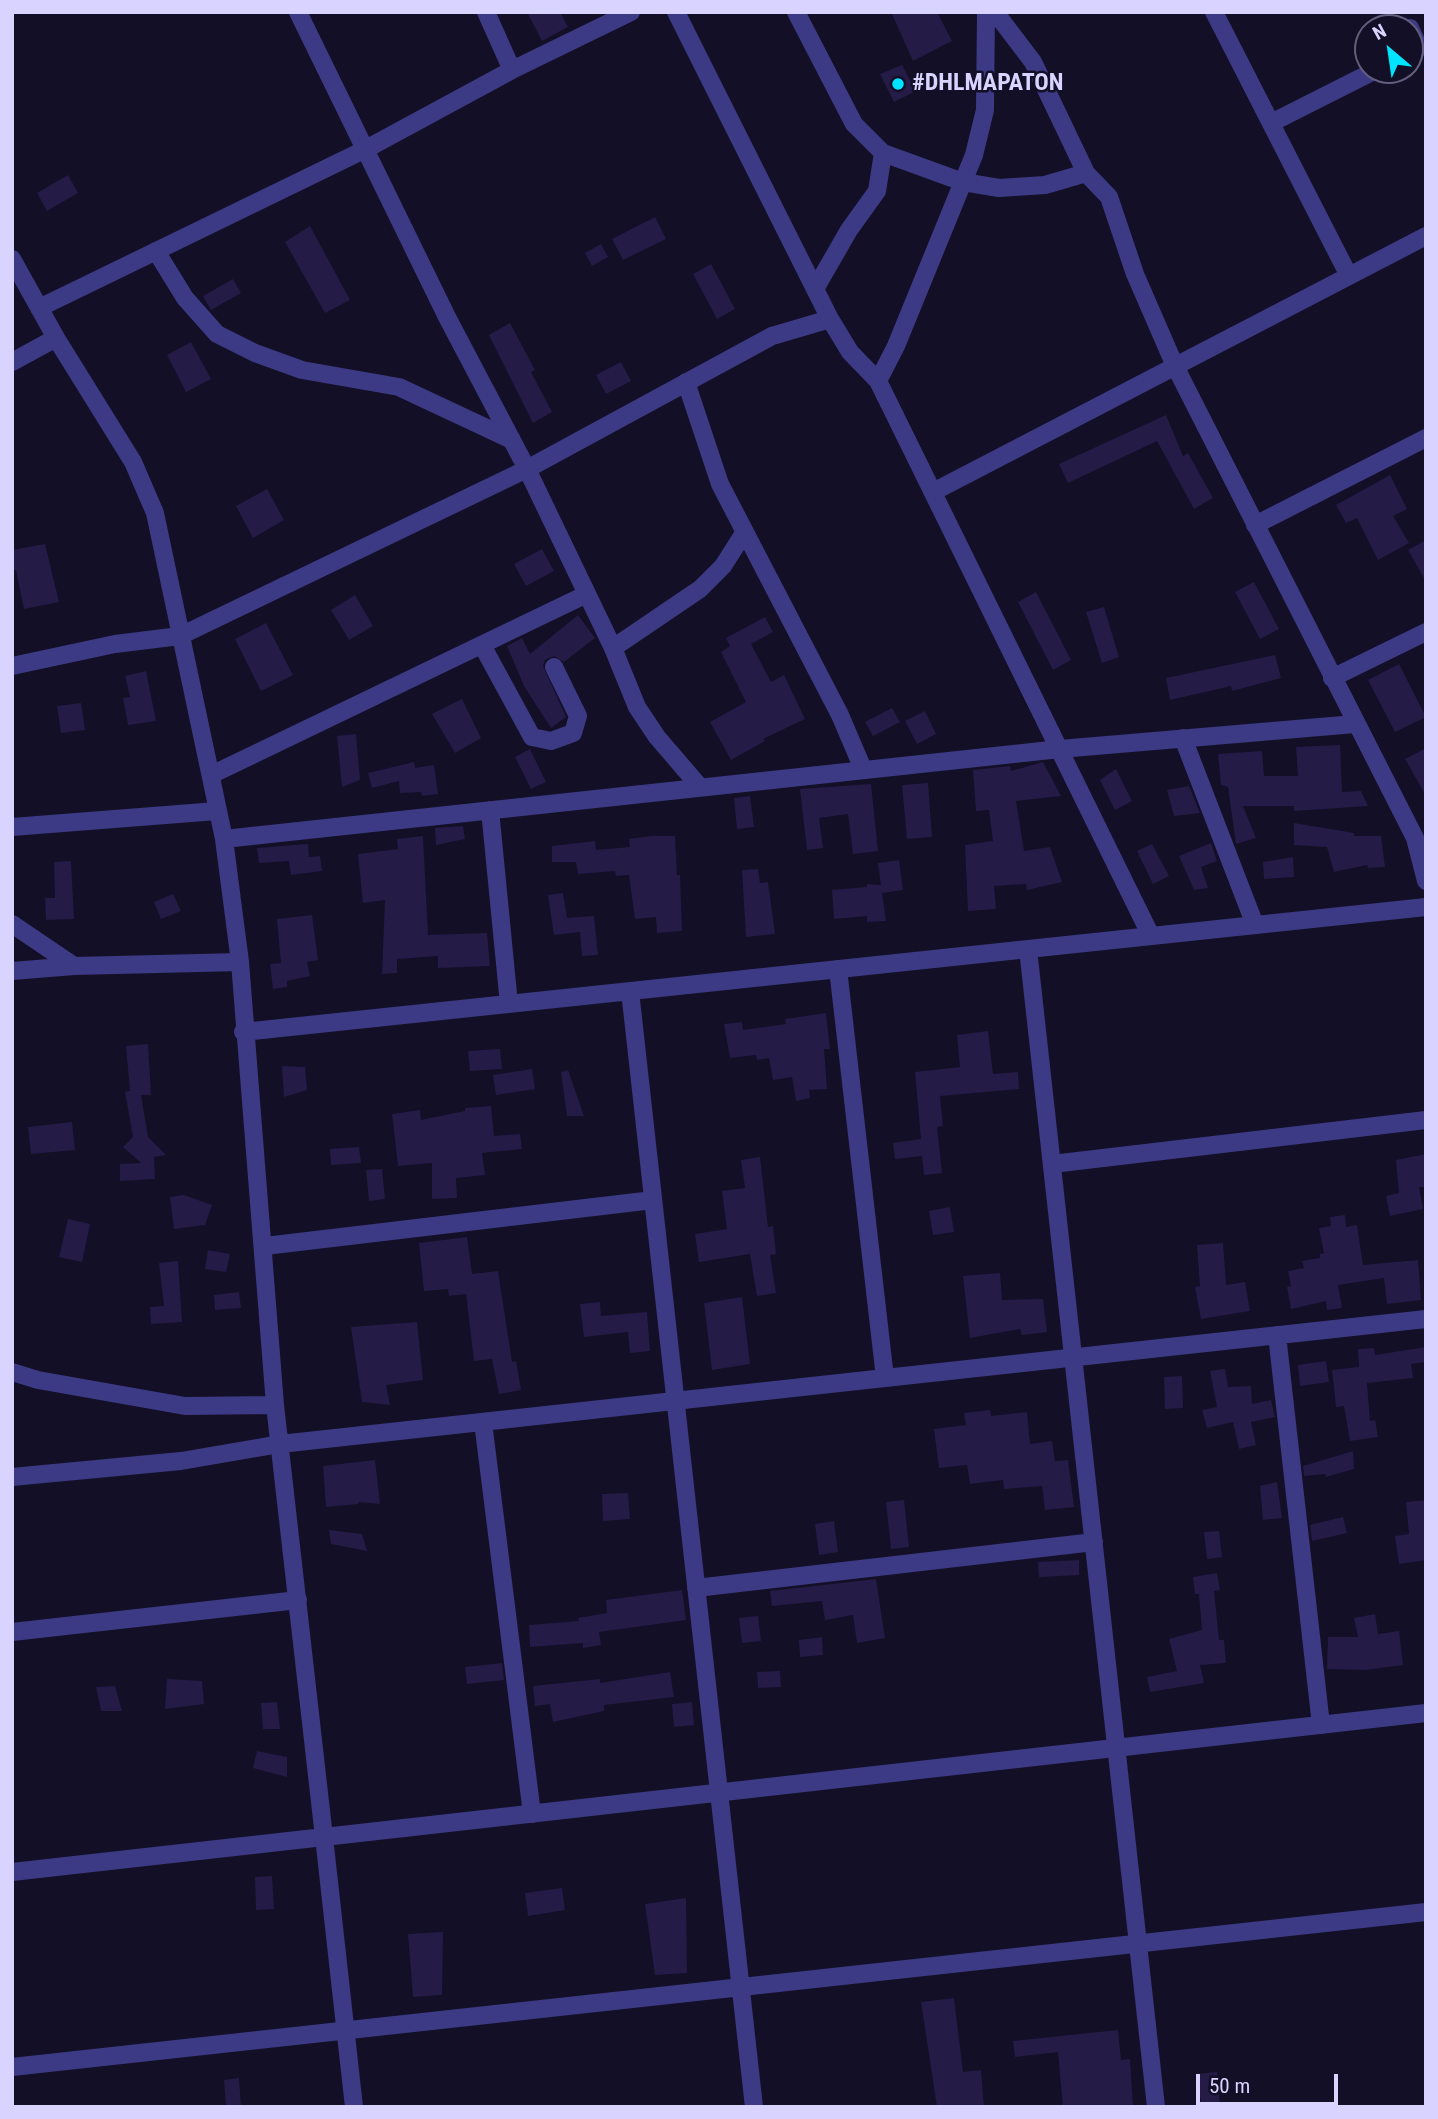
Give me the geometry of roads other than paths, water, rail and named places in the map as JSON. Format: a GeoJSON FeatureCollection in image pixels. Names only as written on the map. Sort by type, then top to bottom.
{"type":"FeatureCollection","features":[{"type":"Feature","properties":{"kind":"street"},"geometry":{"type":"LineString","coordinates":[[298,12],[447,317],[527,468],[645,721],[700,787]]}},
{"type":"Feature","properties":{"kind":"street"},"geometry":{"type":"LineString","coordinates":[[486,12],[512,70]]}},
{"type":"Feature","properties":{"kind":"street"},"geometry":{"type":"LineString","coordinates":[[39,307],[366,149],[512,70],[631,12]]}},
{"type":"Feature","properties":{"kind":"street"},"geometry":{"type":"LineString","coordinates":[[676,12],[830,319],[850,352],[878,381],[1151,936]]}},
{"type":"Feature","properties":{"kind":"street"},"geometry":{"type":"LineString","coordinates":[[796,12],[854,124],[883,153],[963,182],[1015,189],[1045,185],[1086,173]]}},
{"type":"Feature","properties":{"kind":"street"},"geometry":{"type":"LineString","coordinates":[[878,381],[963,182],[985,110],[986,12]]}},
{"type":"Feature","properties":{"kind":"street"},"geometry":{"type":"LineString","coordinates":[[995,12],[1033,62],[1086,173],[1109,197],[1115,209],[1135,274],[1175,366],[1415,838],[1426,881]]}},
{"type":"Feature","properties":{"kind":"street"},"geometry":{"type":"LineString","coordinates":[[1214,12],[1349,276]]}},
{"type":"Feature","properties":{"kind":"street"},"geometry":{"type":"LineString","coordinates":[[1271,123],[1354,81]]}},
{"type":"Feature","properties":{"kind":"street"},"geometry":{"type":"LineString","coordinates":[[815,289],[849,230],[877,191],[883,153]]}},
{"type":"Feature","properties":{"kind":"street"},"geometry":{"type":"LineString","coordinates":[[933,492],[1426,236]]}},
{"type":"Feature","properties":{"kind":"street"},"geometry":{"type":"LineString","coordinates":[[156,251],[185,298],[216,334],[255,353],[302,370],[399,387],[512,440]]}},
{"type":"Feature","properties":{"kind":"street"},"geometry":{"type":"LineString","coordinates":[[12,259],[144,484],[155,513],[224,839],[240,962],[243,1031],[265,1246],[275,1405],[354,2107]]}},
{"type":"Feature","properties":{"kind":"street"},"geometry":{"type":"LineString","coordinates":[[12,666],[93,648],[180,636],[527,468],[772,336],[830,319]]}},
{"type":"Feature","properties":{"kind":"street"},"geometry":{"type":"LineString","coordinates":[[12,362],[56,338]]}},
{"type":"Feature","properties":{"kind":"street"},"geometry":{"type":"LineString","coordinates":[[686,382],[720,484],[840,715],[863,769]]}},
{"type":"Feature","properties":{"kind":"street"},"geometry":{"type":"LineString","coordinates":[[1255,525],[1426,438]]}},
{"type":"Feature","properties":{"kind":"street"},"geometry":{"type":"LineString","coordinates":[[613,648],[700,589],[723,566],[744,533]]}},
{"type":"Feature","properties":{"kind":"street"},"geometry":{"type":"LineString","coordinates":[[211,775],[587,594]]}},
{"type":"Feature","properties":{"kind":"street"},"geometry":{"type":"LineString","coordinates":[[1332,678],[1426,632]]}},
{"type":"Feature","properties":{"kind":"street"},"geometry":{"type":"LineString","coordinates":[[482,645],[532,737],[551,741],[573,733],[578,716],[554,667]]}},
{"type":"Feature","properties":{"kind":"street"},"geometry":{"type":"LineString","coordinates":[[224,839],[863,769],[1355,724]]}},
{"type":"Feature","properties":{"kind":"street"},"geometry":{"type":"LineString","coordinates":[[1183,738],[1255,925]]}},
{"type":"Feature","properties":{"kind":"street"},"geometry":{"type":"LineString","coordinates":[[489,810],[509,1003]]}},
{"type":"Feature","properties":{"kind":"street"},"geometry":{"type":"LineString","coordinates":[[12,827],[217,811]]}},
{"type":"Feature","properties":{"kind":"street"},"geometry":{"type":"LineString","coordinates":[[243,1031],[1426,907]]}},
{"type":"Feature","properties":{"kind":"street"},"geometry":{"type":"LineString","coordinates":[[12,924],[74,966]]}},
{"type":"Feature","properties":{"kind":"street"},"geometry":{"type":"LineString","coordinates":[[1028,949],[1156,2107]]}},
{"type":"Feature","properties":{"kind":"street"},"geometry":{"type":"LineString","coordinates":[[12,971],[74,966],[240,962]]}},
{"type":"Feature","properties":{"kind":"street"},"geometry":{"type":"LineString","coordinates":[[838,969],[885,1378]]}},
{"type":"Feature","properties":{"kind":"street"},"geometry":{"type":"LineString","coordinates":[[630,991],[754,2107]]}},
{"type":"Feature","properties":{"kind":"street"},"geometry":{"type":"LineString","coordinates":[[1052,1164],[1426,1120]]}},
{"type":"Feature","properties":{"kind":"street"},"geometry":{"type":"LineString","coordinates":[[265,1246],[653,1200]]}},
{"type":"Feature","properties":{"kind":"street"},"geometry":{"type":"LineString","coordinates":[[12,1477],[181,1461],[280,1444],[1426,1319]]}},
{"type":"Feature","properties":{"kind":"street"},"geometry":{"type":"LineString","coordinates":[[1277,1335],[1321,1725]]}},
{"type":"Feature","properties":{"kind":"street"},"geometry":{"type":"LineString","coordinates":[[12,1372],[38,1380],[184,1406],[275,1405]]}},
{"type":"Feature","properties":{"kind":"street"},"geometry":{"type":"LineString","coordinates":[[483,1422],[532,1814]]}},
{"type":"Feature","properties":{"kind":"street"},"geometry":{"type":"LineString","coordinates":[[696,1588],[1094,1542]]}},
{"type":"Feature","properties":{"kind":"street"},"geometry":{"type":"LineString","coordinates":[[12,1632],[298,1600]]}},
{"type":"Feature","properties":{"kind":"street"},"geometry":{"type":"LineString","coordinates":[[12,1872],[1426,1713]]}},
{"type":"Feature","properties":{"kind":"street"},"geometry":{"type":"LineString","coordinates":[[12,2067],[1426,1912]]}},
{"type":"Feature","properties":{"kind":"place","name":"#DHLMAPATON"},"geometry":{"type":"Point","coordinates":[898,84]}}]}
